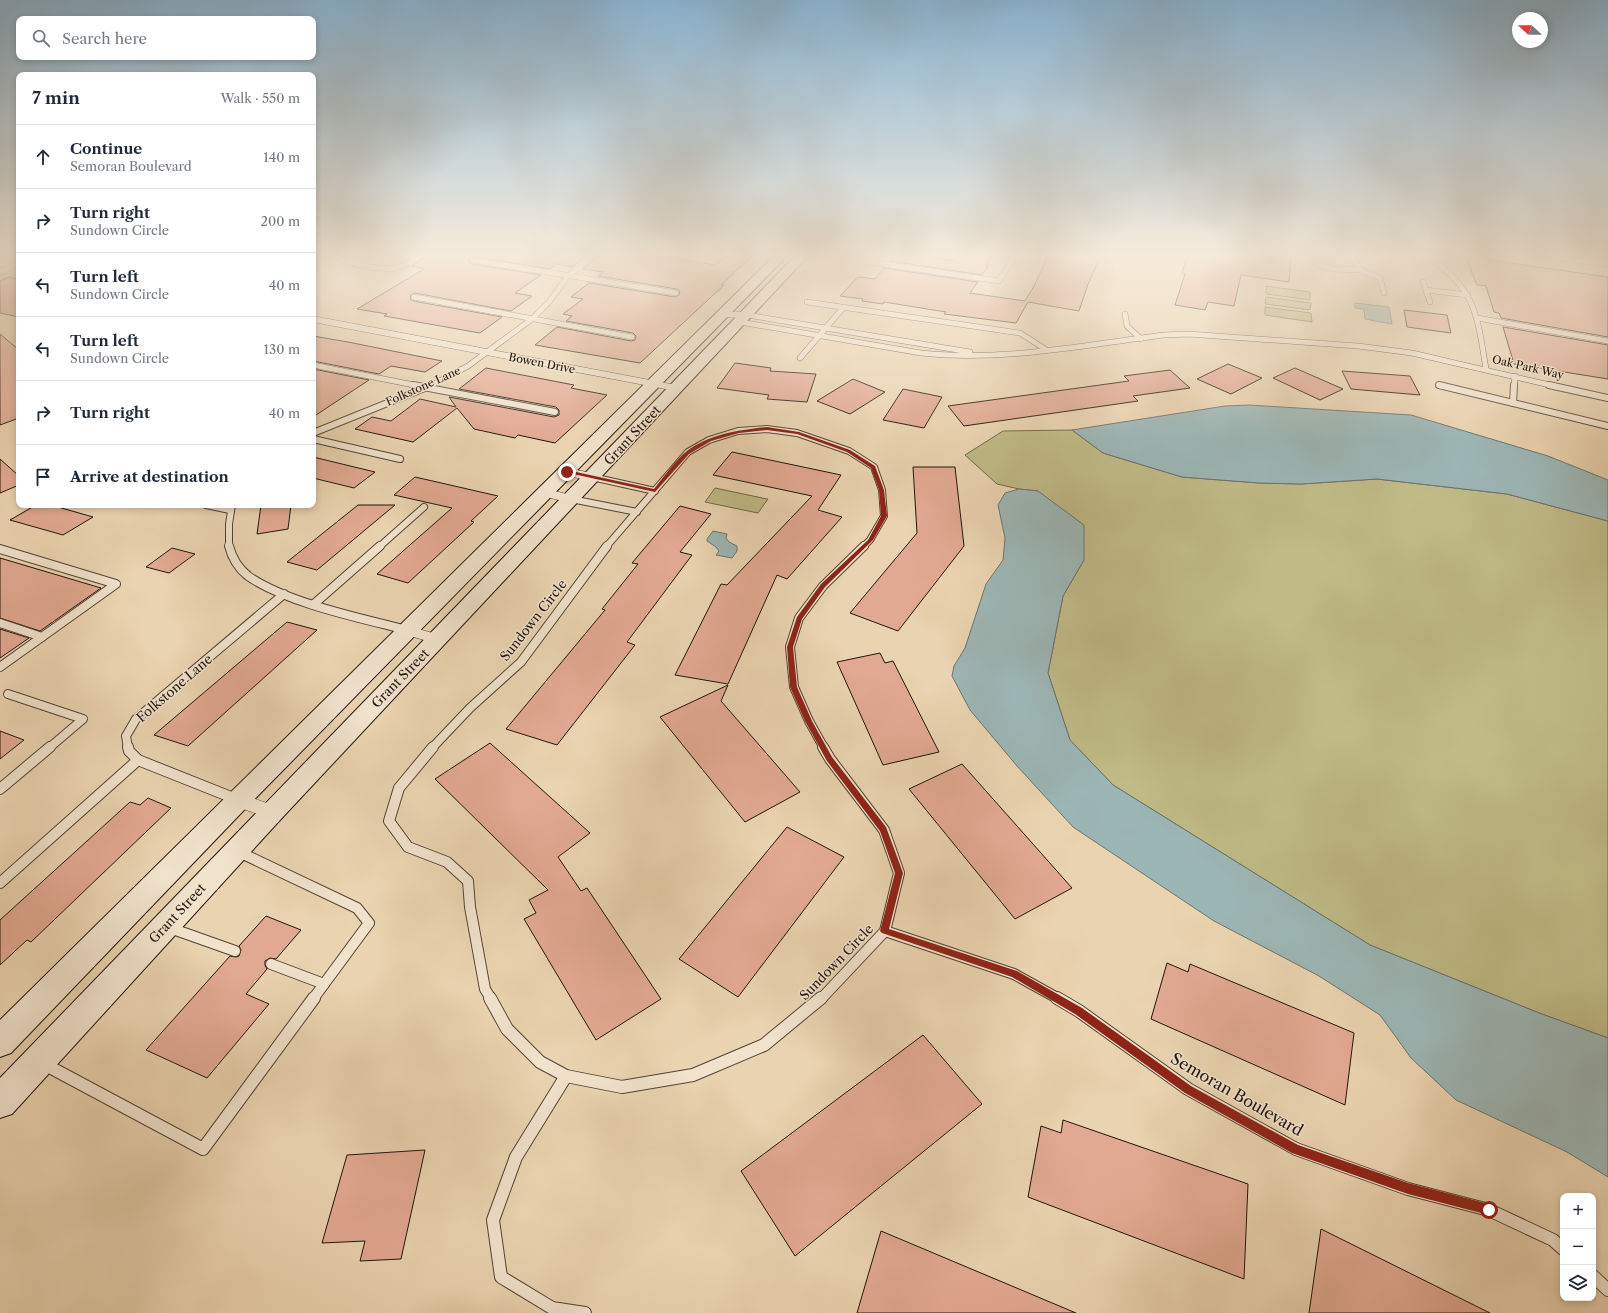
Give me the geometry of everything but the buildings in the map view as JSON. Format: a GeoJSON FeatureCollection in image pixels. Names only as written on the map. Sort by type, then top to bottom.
{"type":"FeatureCollection","features":[{"type":"Feature","properties":{"kind":"street","name":"Grant Street"},"geometry":{"type":"LineString","coordinates":[[0,1042],[238,800],[720,317]]}},
{"type":"Feature","properties":{"kind":"street","name":"Oak Park Way"},"geometry":{"type":"LineString","coordinates":[[738,317],[743,318]]}},
{"type":"Feature","properties":{"kind":"street","name":"Grant Street"},"geometry":{"type":"LineString","coordinates":[[0,1102],[235,851],[743,318]]}},
{"type":"Feature","properties":{"kind":"street","name":"Bowen Drive"},"geometry":{"type":"LineString","coordinates":[[316,320],[676,388]]}},
{"type":"Feature","properties":{"kind":"street"},"geometry":{"type":"LineString","coordinates":[[567,472],[592,477]]}},
{"type":"Feature","properties":{"kind":"street"},"geometry":{"type":"LineString","coordinates":[[546,493],[571,499]]}},
{"type":"Feature","properties":{"kind":"street"},"geometry":{"type":"LineString","coordinates":[[408,631],[438,639]]}},
{"type":"Feature","properties":{"kind":"street"},"geometry":{"type":"LineString","coordinates":[[238,800],[272,812]]}},
{"type":"Feature","properties":{"kind":"lane"},"geometry":{"type":"LineString","coordinates":[[523,317],[632,337]]}},
{"type":"Feature","properties":{"kind":"lane"},"geometry":{"type":"LineString","coordinates":[[800,358],[835,317]]}},
{"type":"Feature","properties":{"kind":"lane"},"geometry":{"type":"LineString","coordinates":[[906,317],[1020,334],[1045,349]]}},
{"type":"Feature","properties":{"kind":"lane"},"geometry":{"type":"LineString","coordinates":[[1125,317],[1125,324],[1131,331],[1141,338]]}},
{"type":"Feature","properties":{"kind":"lane","name":"Oak Park Way"},"geometry":{"type":"LineString","coordinates":[[743,318],[826,328],[989,355]]}},
{"type":"Feature","properties":{"kind":"lane","name":"Oak Park Way"},"geometry":{"type":"LineString","coordinates":[[743,318],[819,336],[921,353],[949,356],[989,355],[1188,334],[1358,346],[1412,353],[1608,398]]}},
{"type":"Feature","properties":{"kind":"lane"},"geometry":{"type":"LineString","coordinates":[[1486,369],[1477,318],[1608,341]]}},
{"type":"Feature","properties":{"kind":"lane","name":"Folkstone Lane"},"geometry":{"type":"LineString","coordinates":[[316,432],[427,387],[468,366],[532,319]]}},
{"type":"Feature","properties":{"kind":"lane"},"geometry":{"type":"LineString","coordinates":[[316,366],[555,412]]}},
{"type":"Feature","properties":{"kind":"lane"},"geometry":{"type":"LineString","coordinates":[[1513,403],[1515,376]]}},
{"type":"Feature","properties":{"kind":"lane"},"geometry":{"type":"LineString","coordinates":[[1439,385],[1608,426]]}},
{"type":"Feature","properties":{"kind":"lane","name":"Sundown Circle"},"geometry":{"type":"LineString","coordinates":[[767,428],[797,433],[849,451],[874,467],[882,490],[884,516],[870,540],[823,586],[799,618],[790,647],[794,687],[809,721],[830,759],[884,830],[899,873],[884,931],[819,1001],[764,1045],[693,1075],[622,1087],[566,1076],[540,1062],[507,1029],[485,989],[470,907],[468,881],[448,862],[408,847],[389,821],[399,788],[427,753],[470,708],[521,662],[600,554],[655,491],[688,452],[709,440],[738,431],[767,428]]}},
{"type":"Feature","properties":{"kind":"lane"},"geometry":{"type":"LineString","coordinates":[[316,440],[400,459]]}},
{"type":"Feature","properties":{"kind":"lane"},"geometry":{"type":"LineString","coordinates":[[592,477],[655,491]]}},
{"type":"Feature","properties":{"kind":"lane"},"geometry":{"type":"LineString","coordinates":[[571,499],[637,512]]}},
{"type":"Feature","properties":{"kind":"lane"},"geometry":{"type":"LineString","coordinates":[[314,604],[424,507]]}},
{"type":"Feature","properties":{"kind":"lane"},"geometry":{"type":"LineString","coordinates":[[231,508],[229,548],[236,564],[253,580],[284,594],[314,604],[408,631]]}},
{"type":"Feature","properties":{"kind":"lane"},"geometry":{"type":"LineString","coordinates":[[0,549],[116,584],[0,667]]}},
{"type":"Feature","properties":{"kind":"lane","name":"Folkstone Lane"},"geometry":{"type":"LineString","coordinates":[[138,760],[129,751],[126,736],[136,719],[284,594]]}},
{"type":"Feature","properties":{"kind":"lane"},"geometry":{"type":"LineString","coordinates":[[0,623],[42,637]]}},
{"type":"Feature","properties":{"kind":"lane"},"geometry":{"type":"LineString","coordinates":[[0,788],[83,719],[8,694]]}},
{"type":"Feature","properties":{"kind":"lane"},"geometry":{"type":"LineString","coordinates":[[0,884],[138,760],[238,800]]}},
{"type":"Feature","properties":{"kind":"lane"},"geometry":{"type":"LineString","coordinates":[[38,1061],[203,1149],[369,923],[357,908],[235,851]]}},
{"type":"Feature","properties":{"kind":"lane"},"geometry":{"type":"LineString","coordinates":[[165,926],[235,951]]}},
{"type":"Feature","properties":{"kind":"lane","name":"Semoran Boulevard"},"geometry":{"type":"LineString","coordinates":[[884,931],[1014,974],[1078,1011],[1188,1089],[1296,1149],[1408,1189],[1489,1210],[1554,1240],[1560,1246]]}},
{"type":"Feature","properties":{"kind":"lane"},"geometry":{"type":"LineString","coordinates":[[271,964],[324,984]]}},
{"type":"Feature","properties":{"kind":"lane"},"geometry":{"type":"LineString","coordinates":[[566,1076],[516,1157],[493,1220],[500,1278],[552,1308],[585,1313]]}},
{"type":"Feature","properties":{"kind":"lane"},"geometry":{"type":"LineString","coordinates":[[1596,1279],[1608,1290]]}},
{"type":"Feature","properties":{"kind":"shaded area"},"geometry":{"type":"Polygon","coordinates":[[[1280,317],[1311,317],[1312,322],[1280,317]]]}},
{"type":"Feature","properties":{"kind":"shaded area"},"geometry":{"type":"Polygon","coordinates":[[[1072,430],[1103,453],[1182,477],[1259,483],[1301,484],[1377,479],[1507,494],[1608,521],[1608,1038],[1539,1013],[1370,945],[1113,785],[1070,740],[1048,673],[1063,596],[1084,560],[1038,491],[1019,489],[997,484],[965,455],[1003,431],[1072,430]]]}},
{"type":"Feature","properties":{"kind":"shaded area"},"geometry":{"type":"Polygon","coordinates":[[[715,488],[768,499],[758,513],[705,502],[715,488]]]}},
{"type":"Feature","properties":{"kind":"water"},"geometry":{"type":"Polygon","coordinates":[[[1365,317],[1391,317],[1392,324],[1365,319],[1365,317]]]}},
{"type":"Feature","properties":{"kind":"water"},"geometry":{"type":"Polygon","coordinates":[[[1249,405],[1411,415],[1548,456],[1608,480],[1608,521],[1507,494],[1377,479],[1301,484],[1259,483],[1182,477],[1103,453],[1072,430],[1225,406],[1249,405]]]}},
{"type":"Feature","properties":{"kind":"water"},"geometry":{"type":"Polygon","coordinates":[[[1019,489],[1038,491],[1084,525],[1084,560],[1063,596],[1048,673],[1070,740],[1113,785],[1370,945],[1539,1013],[1608,1038],[1608,1177],[1567,1152],[1456,1100],[1411,1058],[1380,1015],[1319,976],[1214,921],[1073,827],[1017,766],[970,710],[952,676],[954,666],[965,648],[986,584],[1003,560],[1005,538],[998,505],[1005,493],[1019,489]]]}},
{"type":"Feature","properties":{"kind":"water"},"geometry":{"type":"Polygon","coordinates":[[[713,531],[727,534],[726,538],[729,542],[737,546],[737,551],[732,558],[716,555],[719,551],[707,541],[713,531]]]}},
{"type":"Feature","properties":{"kind":"route"},"geometry":{"type":"LineString","coordinates":[[567,472],[655,491],[688,452],[709,440],[738,431],[767,428],[797,433],[823,441],[849,451],[874,467],[882,490],[884,516],[870,540],[823,586],[799,618],[790,647],[794,687],[809,721],[830,759],[884,830],[899,873],[884,931],[1014,974],[1078,1011],[1188,1089],[1296,1149],[1408,1189],[1489,1210]]}}]}
